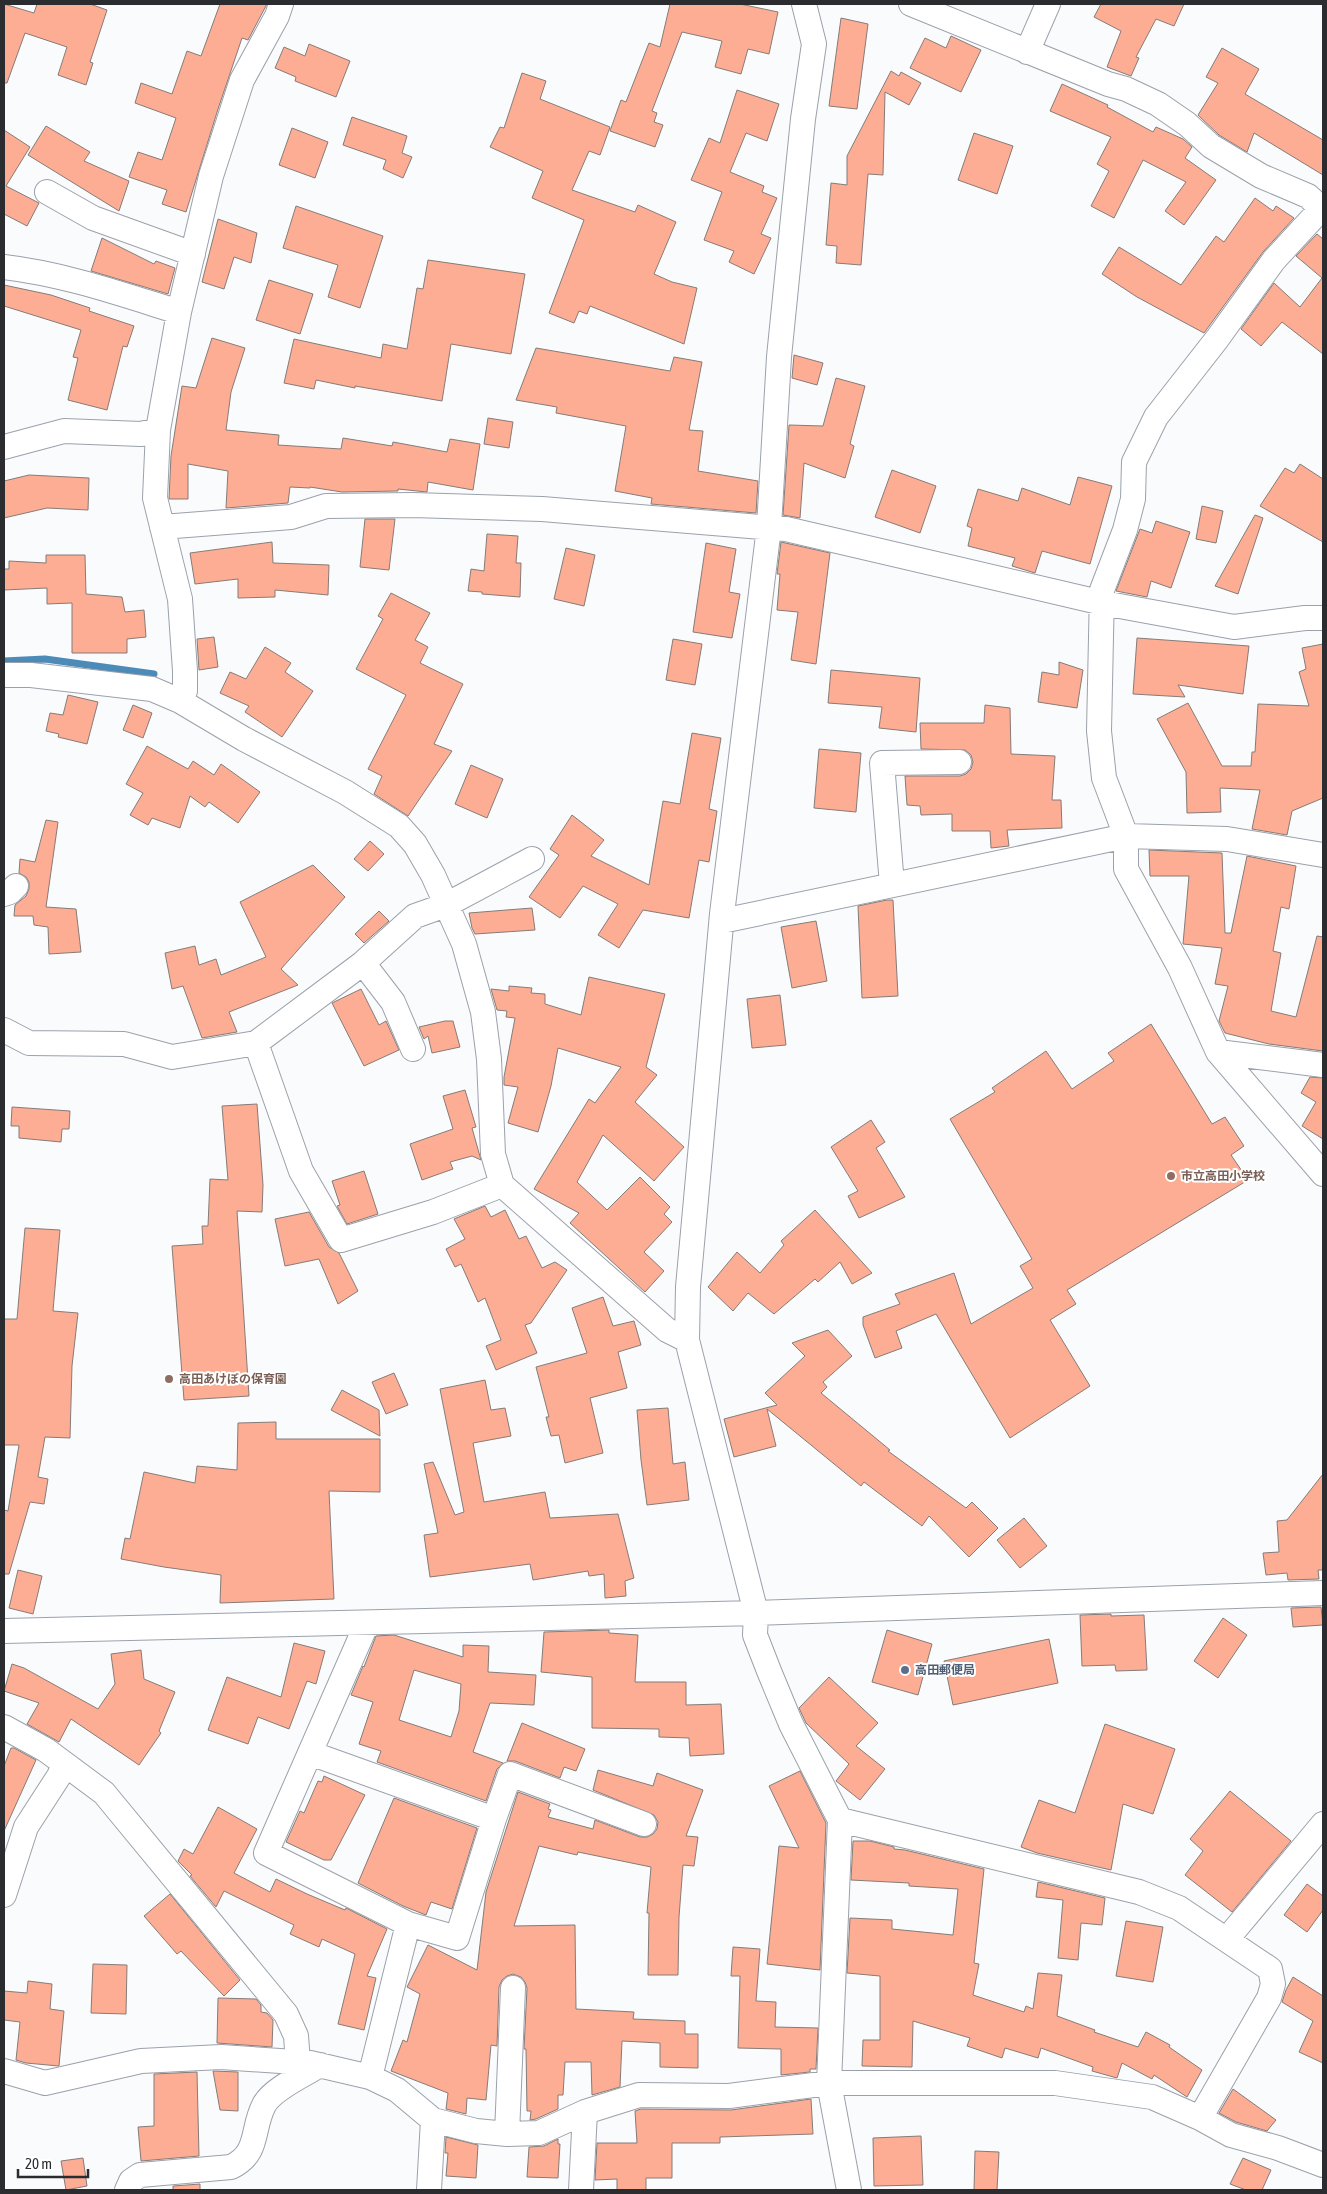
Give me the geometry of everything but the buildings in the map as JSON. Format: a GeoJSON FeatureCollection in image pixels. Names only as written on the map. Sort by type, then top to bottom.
{"type":"FeatureCollection","features":[{"type":"Feature","properties":{"kind":"street"},"geometry":{"type":"LineString","coordinates":[[180,701],[185,691],[185,671],[180,599],[155,498],[158,430],[179,312],[212,176],[242,80],[277,16],[281,4]]}},
{"type":"Feature","properties":{"kind":"street"},"geometry":{"type":"LineString","coordinates":[[804,4],[814,44],[803,119],[779,357],[769,527],[722,921],[688,1287],[687,1340],[756,1613],[755,1635],[791,1724],[840,1820],[829,2083],[849,2190]]}},
{"type":"Feature","properties":{"kind":"street"},"geometry":{"type":"LineString","coordinates":[[910,4],[1108,84],[1126,89],[1158,104],[1187,124],[1211,146],[1261,176],[1308,196],[1316,201],[1322,210],[1274,260],[1217,339],[1156,417],[1134,462],[1133,499],[1126,530],[1102,590],[1099,731],[1104,778],[1126,836],[1126,869],[1180,968],[1218,1052],[1323,1174]]}},
{"type":"Feature","properties":{"kind":"street"},"geometry":{"type":"LineString","coordinates":[[1027,52],[1048,4]]}},
{"type":"Feature","properties":{"kind":"street"},"geometry":{"type":"LineString","coordinates":[[48,192],[92,218],[193,254]]}},
{"type":"Feature","properties":{"kind":"street"},"geometry":{"type":"LineString","coordinates":[[4,267],[66,278],[179,312]]}},
{"type":"Feature","properties":{"kind":"street"},"geometry":{"type":"LineString","coordinates":[[4,446],[64,431],[141,434],[158,430]]}},
{"type":"Feature","properties":{"kind":"street"},"geometry":{"type":"LineString","coordinates":[[162,527],[291,517],[326,506],[413,505],[542,509],[786,529],[1103,603],[1234,628],[1305,618],[1323,618]]}},
{"type":"Feature","properties":{"kind":"street"},"geometry":{"type":"LineString","coordinates":[[4,675],[30,675],[152,689],[180,701],[244,739],[345,792],[400,826],[415,844],[433,875],[464,944],[483,1012],[490,1058],[493,1154],[502,1185],[667,1330],[687,1340]]}},
{"type":"Feature","properties":{"kind":"street"},"geometry":{"type":"LineString","coordinates":[[892,885],[882,763],[958,762]]}},
{"type":"Feature","properties":{"kind":"street"},"geometry":{"type":"LineString","coordinates":[[722,921],[1126,836],[1227,839],[1323,855]]}},
{"type":"Feature","properties":{"kind":"street"},"geometry":{"type":"LineString","coordinates":[[4,1030],[28,1042],[124,1044],[172,1057],[256,1044],[363,963],[415,916],[446,905],[532,859]]}},
{"type":"Feature","properties":{"kind":"street"},"geometry":{"type":"LineString","coordinates":[[363,963],[393,1002],[413,1049]]}},
{"type":"Feature","properties":{"kind":"street"},"geometry":{"type":"LineString","coordinates":[[256,1044],[301,1171],[341,1240],[433,1212],[502,1185]]}},
{"type":"Feature","properties":{"kind":"street"},"geometry":{"type":"LineString","coordinates":[[1218,1052],[1323,1065]]}},
{"type":"Feature","properties":{"kind":"street"},"geometry":{"type":"LineString","coordinates":[[4,1631],[756,1613],[1323,1593]]}},
{"type":"Feature","properties":{"kind":"street"},"geometry":{"type":"LineString","coordinates":[[367,1623],[266,1853],[408,1924],[457,1938],[510,1774],[644,1824]]}},
{"type":"Feature","properties":{"kind":"street"},"geometry":{"type":"LineString","coordinates":[[4,1727],[46,1750],[104,1793],[286,2014],[309,2064]]}},
{"type":"Feature","properties":{"kind":"street"},"geometry":{"type":"LineString","coordinates":[[310,1753],[494,1820]]}},
{"type":"Feature","properties":{"kind":"street"},"geometry":{"type":"LineString","coordinates":[[4,1895],[26,1827],[59,1776],[64,1764]]}},
{"type":"Feature","properties":{"kind":"street"},"geometry":{"type":"LineString","coordinates":[[840,1820],[1139,1892],[1179,1908],[1270,1969],[1273,1984],[1270,1998],[1200,2118]]}},
{"type":"Feature","properties":{"kind":"street"},"geometry":{"type":"LineString","coordinates":[[1227,1939],[1323,1824]]}},
{"type":"Feature","properties":{"kind":"street"},"geometry":{"type":"LineString","coordinates":[[370,2077],[408,1924]]}},
{"type":"Feature","properties":{"kind":"street"},"geometry":{"type":"LineString","coordinates":[[507,2134],[513,1988]]}},
{"type":"Feature","properties":{"kind":"street"},"geometry":{"type":"LineString","coordinates":[[4,2071],[45,2083],[141,2061],[221,2057],[309,2064],[370,2077],[397,2090],[433,2120],[476,2131],[507,2134],[539,2133],[585,2112],[639,2095],[729,2096],[829,2083],[1055,2083],[1152,2097],[1200,2118],[1231,2135],[1278,2148],[1323,2165]]}},
{"type":"Feature","properties":{"kind":"street"},"geometry":{"type":"LineString","coordinates":[[127,2190],[132,2181],[140,2175],[231,2167],[242,2162],[248,2155],[264,2105],[272,2095],[309,2064]]}},
{"type":"Feature","properties":{"kind":"street"},"geometry":{"type":"LineString","coordinates":[[581,2190],[585,2112]]}},
{"type":"Feature","properties":{"kind":"street"},"geometry":{"type":"LineString","coordinates":[[428,2190],[433,2120]]}},
{"type":"Feature","properties":{"kind":"waterway"},"geometry":{"type":"LineString","coordinates":[[4,661],[45,659],[154,674]]}},
{"type":"Feature","properties":{"kind":"place","name":"市立高田小学校"},"geometry":{"type":"Point","coordinates":[1171,1176]}},
{"type":"Feature","properties":{"kind":"place","name":"高田あけぼの保育園"},"geometry":{"type":"Point","coordinates":[169,1379]}},
{"type":"Feature","properties":{"kind":"place","name":"高田郵便局"},"geometry":{"type":"Point","coordinates":[905,1670]}}]}
